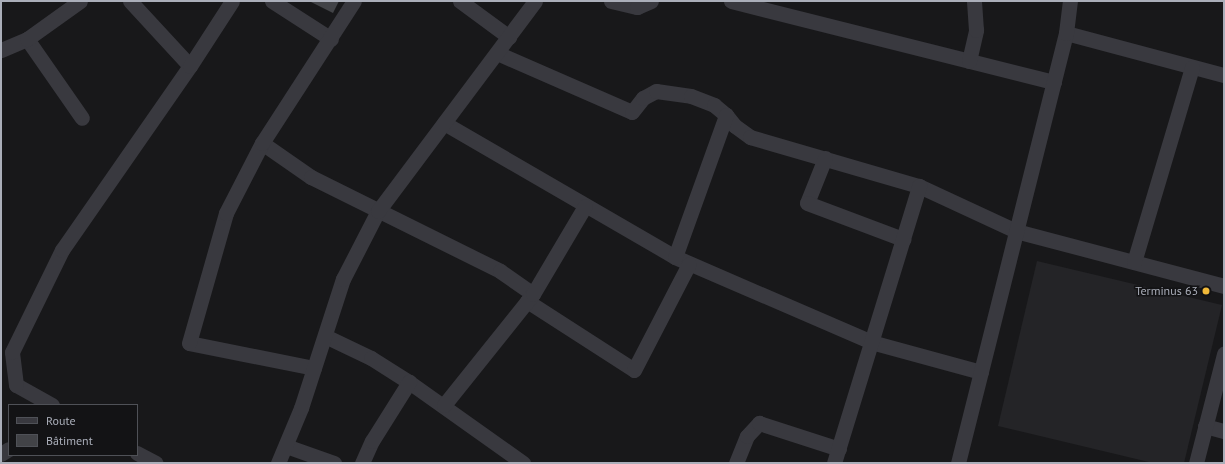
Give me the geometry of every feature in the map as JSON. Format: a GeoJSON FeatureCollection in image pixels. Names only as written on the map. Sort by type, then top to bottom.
{"type":"FeatureCollection","features":[{"type":"Feature","properties":{"kind":"street"},"geometry":{"type":"LineString","coordinates":[[1,50],[28,38],[80,1]]}},
{"type":"Feature","properties":{"kind":"street"},"geometry":{"type":"LineString","coordinates":[[130,1],[190,66]]}},
{"type":"Feature","properties":{"kind":"street"},"geometry":{"type":"LineString","coordinates":[[50,404],[16,385],[12,352],[62,250],[190,66],[232,1]]}},
{"type":"Feature","properties":{"kind":"street"},"geometry":{"type":"LineString","coordinates":[[272,1],[331,39]]}},
{"type":"Feature","properties":{"kind":"street"},"geometry":{"type":"LineString","coordinates":[[314,368],[189,343],[226,213],[262,143],[331,39],[354,1]]}},
{"type":"Feature","properties":{"kind":"street"},"geometry":{"type":"LineString","coordinates":[[460,1],[508,37]]}},
{"type":"Feature","properties":{"kind":"street"},"geometry":{"type":"LineString","coordinates":[[278,463],[286,446],[314,368],[343,279],[378,212],[535,1]]}},
{"type":"Feature","properties":{"kind":"street"},"geometry":{"type":"LineString","coordinates":[[611,1],[637,8],[651,1]]}},
{"type":"Feature","properties":{"kind":"street"},"geometry":{"type":"LineString","coordinates":[[731,1],[776,6],[969,61],[1054,82]]}},
{"type":"Feature","properties":{"kind":"street"},"geometry":{"type":"LineString","coordinates":[[969,61],[976,30],[974,1]]}},
{"type":"Feature","properties":{"kind":"street"},"geometry":{"type":"LineString","coordinates":[[958,463],[1066,33],[1070,1]]}},
{"type":"Feature","properties":{"kind":"street"},"geometry":{"type":"LineString","coordinates":[[1066,33],[1224,75]]}},
{"type":"Feature","properties":{"kind":"street"},"geometry":{"type":"LineString","coordinates":[[28,38],[82,118]]}},
{"type":"Feature","properties":{"kind":"street"},"geometry":{"type":"LineString","coordinates":[[496,53],[632,112],[643,98],[656,91],[691,96],[714,105],[726,115],[735,126],[750,137],[919,186],[1016,231],[1224,286]]}},
{"type":"Feature","properties":{"kind":"street"},"geometry":{"type":"LineString","coordinates":[[1134,262],[1192,67]]}},
{"type":"Feature","properties":{"kind":"street"},"geometry":{"type":"LineString","coordinates":[[675,257],[726,115]]}},
{"type":"Feature","properties":{"kind":"street"},"geometry":{"type":"LineString","coordinates":[[444,123],[585,206],[689,264],[871,342],[981,372]]}},
{"type":"Feature","properties":{"kind":"street"},"geometry":{"type":"LineString","coordinates":[[262,143],[311,177],[378,212],[500,271],[530,298],[634,370],[689,264]]}},
{"type":"Feature","properties":{"kind":"street"},"geometry":{"type":"LineString","coordinates":[[825,158],[807,203],[903,239]]}},
{"type":"Feature","properties":{"kind":"street"},"geometry":{"type":"LineString","coordinates":[[736,463],[747,436],[759,423],[836,456],[919,186]]}},
{"type":"Feature","properties":{"kind":"street"},"geometry":{"type":"LineString","coordinates":[[444,405],[530,298],[585,206]]}},
{"type":"Feature","properties":{"kind":"street"},"geometry":{"type":"LineString","coordinates":[[325,336],[371,358],[409,382],[444,405],[523,463]]}},
{"type":"Feature","properties":{"kind":"street"},"geometry":{"type":"LineString","coordinates":[[1196,463],[1224,354]]}},
{"type":"Feature","properties":{"kind":"street"},"geometry":{"type":"LineString","coordinates":[[362,463],[372,441],[409,382]]}},
{"type":"Feature","properties":{"kind":"street"},"geometry":{"type":"LineString","coordinates":[[1205,426],[1224,431]]}},
{"type":"Feature","properties":{"kind":"street"},"geometry":{"type":"LineString","coordinates":[[286,446],[331,462]]}},
{"type":"Feature","properties":{"kind":"street"},"geometry":{"type":"LineString","coordinates":[[138,457],[156,463]]}},
{"type":"Feature","properties":{"kind":"shaded area"},"geometry":{"type":"Polygon","coordinates":[[[1037,261],[1222,305],[1184,463],[1153,463],[998,426],[1037,261]]]}},
{"type":"Feature","properties":{"kind":"building"},"geometry":{"type":"Polygon","coordinates":[[[309,1],[339,1],[333,13],[309,1]]]}},
{"type":"Feature","properties":{"kind":"place","name":"Terminus 63"},"geometry":{"type":"Point","coordinates":[1206,291]}}]}
